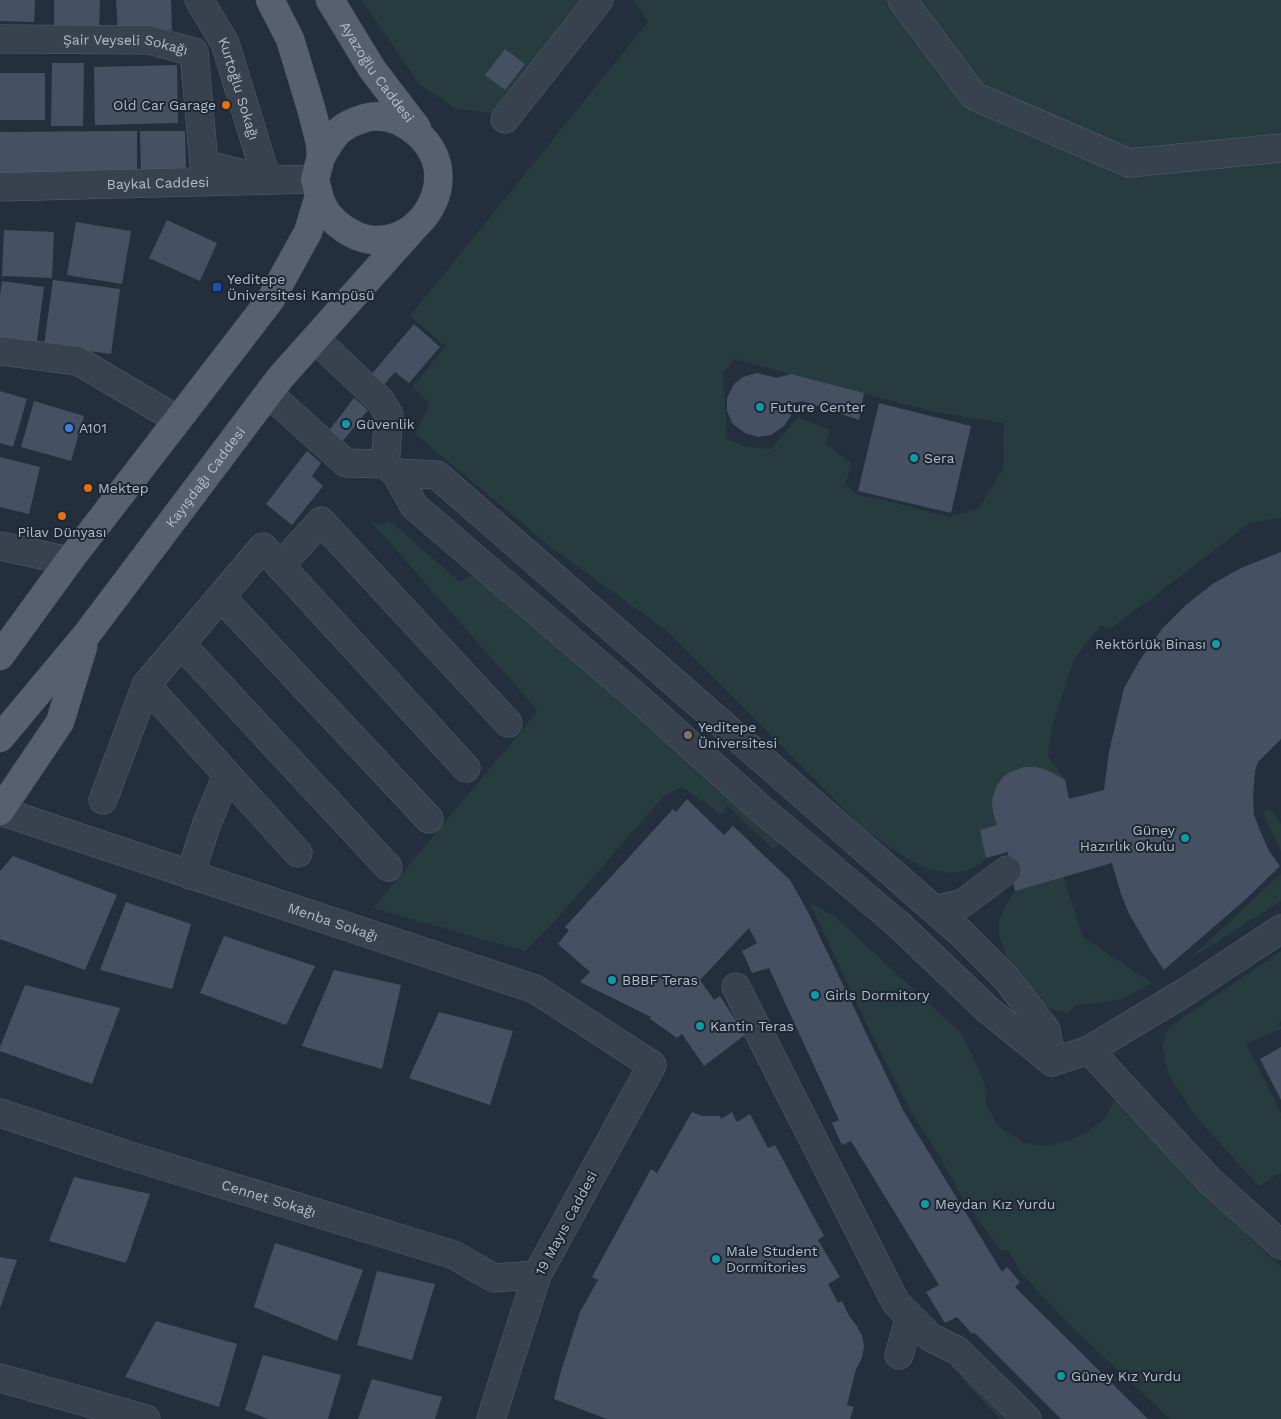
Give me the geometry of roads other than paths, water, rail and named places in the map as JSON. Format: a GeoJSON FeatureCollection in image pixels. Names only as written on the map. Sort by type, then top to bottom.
{"type":"FeatureCollection","features":[{"type":"Feature","properties":{"kind":"main road"},"geometry":{"type":"LineString","coordinates":[[0,656],[69,560],[271,299],[308,232],[318,178],[320,143],[290,38],[270,0]]}},
{"type":"Feature","properties":{"kind":"main road","name":"Ayazoğlu Caddesi"},"geometry":{"type":"LineString","coordinates":[[330,0],[372,69],[427,142]]}},
{"type":"Feature","properties":{"kind":"main road"},"geometry":{"type":"LineString","coordinates":[[374,116],[393,118],[408,124],[427,142],[435,157],[439,174],[437,192],[430,208],[419,222],[403,235],[387,240],[370,240],[353,235],[327,213],[318,178],[338,132],[354,121],[374,116]]}},
{"type":"Feature","properties":{"kind":"main road","name":"Kayışdağı Caddesi"},"geometry":{"type":"LineString","coordinates":[[0,738],[87,634],[280,378],[419,222]]}},
{"type":"Feature","properties":{"kind":"main road"},"geometry":{"type":"LineString","coordinates":[[0,811],[60,722],[87,634]]}},
{"type":"Feature","properties":{"kind":"street","name":"Kurtoğlu Sokağı"},"geometry":{"type":"LineString","coordinates":[[199,0],[225,43],[267,180]]}},
{"type":"Feature","properties":{"kind":"street"},"geometry":{"type":"LineString","coordinates":[[505,119],[599,0]]}},
{"type":"Feature","properties":{"kind":"street"},"geometry":{"type":"LineString","coordinates":[[902,0],[974,96],[1129,163],[1281,148]]}},
{"type":"Feature","properties":{"kind":"street","name":"Şair Veyseli Sokağı"},"geometry":{"type":"LineString","coordinates":[[0,39],[149,40],[194,52],[204,164],[267,180]]}},
{"type":"Feature","properties":{"kind":"street","name":"Baykal Caddesi"},"geometry":{"type":"LineString","coordinates":[[0,187],[318,178]]}},
{"type":"Feature","properties":{"kind":"street"},"geometry":{"type":"LineString","coordinates":[[315,339],[380,400],[389,415],[390,468],[414,506],[637,697],[759,807],[898,924],[987,1009],[1052,1062]]}},
{"type":"Feature","properties":{"kind":"street"},"geometry":{"type":"LineString","coordinates":[[0,351],[78,361],[178,420]]}},
{"type":"Feature","properties":{"kind":"street"},"geometry":{"type":"LineString","coordinates":[[268,394],[346,463],[437,475],[961,933],[1006,978],[1046,1030],[1052,1062]]}},
{"type":"Feature","properties":{"kind":"street"},"geometry":{"type":"LineString","coordinates":[[280,566],[321,521],[508,723]]}},
{"type":"Feature","properties":{"kind":"street"},"geometry":{"type":"LineString","coordinates":[[0,546],[69,560]]}},
{"type":"Feature","properties":{"kind":"street"},"geometry":{"type":"LineString","coordinates":[[103,800],[146,686],[263,547],[466,768]]}},
{"type":"Feature","properties":{"kind":"street"},"geometry":{"type":"LineString","coordinates":[[221,597],[429,819]]}},
{"type":"Feature","properties":{"kind":"street"},"geometry":{"type":"LineString","coordinates":[[181,644],[388,867]]}},
{"type":"Feature","properties":{"kind":"street"},"geometry":{"type":"LineString","coordinates":[[146,686],[298,853]]}},
{"type":"Feature","properties":{"kind":"street"},"geometry":{"type":"LineString","coordinates":[[190,875],[206,823],[227,775]]}},
{"type":"Feature","properties":{"kind":"street","name":"Menba Sokağı"},"geometry":{"type":"LineString","coordinates":[[0,811],[535,989],[652,1065]]}},
{"type":"Feature","properties":{"kind":"street"},"geometry":{"type":"LineString","coordinates":[[935,910],[963,903],[1007,870]]}},
{"type":"Feature","properties":{"kind":"street"},"geometry":{"type":"LineString","coordinates":[[1052,1062],[1089,1050],[1187,991],[1281,929]]}},
{"type":"Feature","properties":{"kind":"street"},"geometry":{"type":"LineString","coordinates":[[736,987],[896,1303],[930,1337],[958,1351],[1027,1419]]}},
{"type":"Feature","properties":{"kind":"street"},"geometry":{"type":"LineString","coordinates":[[1089,1050],[1209,1180],[1281,1245]]}},
{"type":"Feature","properties":{"kind":"street","name":"19 Mayıs Caddesi"},"geometry":{"type":"LineString","coordinates":[[499,1417],[537,1275],[652,1065]]}},
{"type":"Feature","properties":{"kind":"street","name":"Cennet Sokağı"},"geometry":{"type":"LineString","coordinates":[[0,1114],[454,1256],[494,1278],[537,1275]]}},
{"type":"Feature","properties":{"kind":"street"},"geometry":{"type":"LineString","coordinates":[[898,1355],[910,1317]]}},
{"type":"Feature","properties":{"kind":"street"},"geometry":{"type":"LineString","coordinates":[[0,1378],[146,1419]]}},
{"type":"Feature","properties":{"kind":"place","name":"Old Car Garage"},"geometry":{"type":"Point","coordinates":[226,105]}},
{"type":"Feature","properties":{"kind":"place","name":"Yeditepe Üniversitesi Kampüsü"},"geometry":{"type":"Point","coordinates":[217,287]}},
{"type":"Feature","properties":{"kind":"place","name":"Future Center"},"geometry":{"type":"Point","coordinates":[760,407]}},
{"type":"Feature","properties":{"kind":"place","name":"Güvenlik"},"geometry":{"type":"Point","coordinates":[346,424]}},
{"type":"Feature","properties":{"kind":"place","name":"A101"},"geometry":{"type":"Point","coordinates":[69,428]}},
{"type":"Feature","properties":{"kind":"place","name":"Sera"},"geometry":{"type":"Point","coordinates":[914,458]}},
{"type":"Feature","properties":{"kind":"place","name":"Mektep"},"geometry":{"type":"Point","coordinates":[88,488]}},
{"type":"Feature","properties":{"kind":"place","name":"Pilav Dünyası"},"geometry":{"type":"Point","coordinates":[62,516]}},
{"type":"Feature","properties":{"kind":"place","name":"Rektörlük Binası"},"geometry":{"type":"Point","coordinates":[1216,644]}},
{"type":"Feature","properties":{"kind":"place","name":"Yeditepe Üniversitesi"},"geometry":{"type":"Point","coordinates":[688,735]}},
{"type":"Feature","properties":{"kind":"place","name":"Güney Hazırlık Okulu"},"geometry":{"type":"Point","coordinates":[1185,838]}},
{"type":"Feature","properties":{"kind":"place","name":"BBBF Teras"},"geometry":{"type":"Point","coordinates":[612,980]}},
{"type":"Feature","properties":{"kind":"place","name":"Girls Dormitory"},"geometry":{"type":"Point","coordinates":[815,995]}},
{"type":"Feature","properties":{"kind":"place","name":"Kantin Teras"},"geometry":{"type":"Point","coordinates":[700,1026]}},
{"type":"Feature","properties":{"kind":"place","name":"Meydan Kız Yurdu"},"geometry":{"type":"Point","coordinates":[925,1204]}},
{"type":"Feature","properties":{"kind":"place","name":"Male Student Dormitories"},"geometry":{"type":"Point","coordinates":[716,1259]}},
{"type":"Feature","properties":{"kind":"place","name":"Güney Kız Yurdu"},"geometry":{"type":"Point","coordinates":[1061,1376]}}]}
